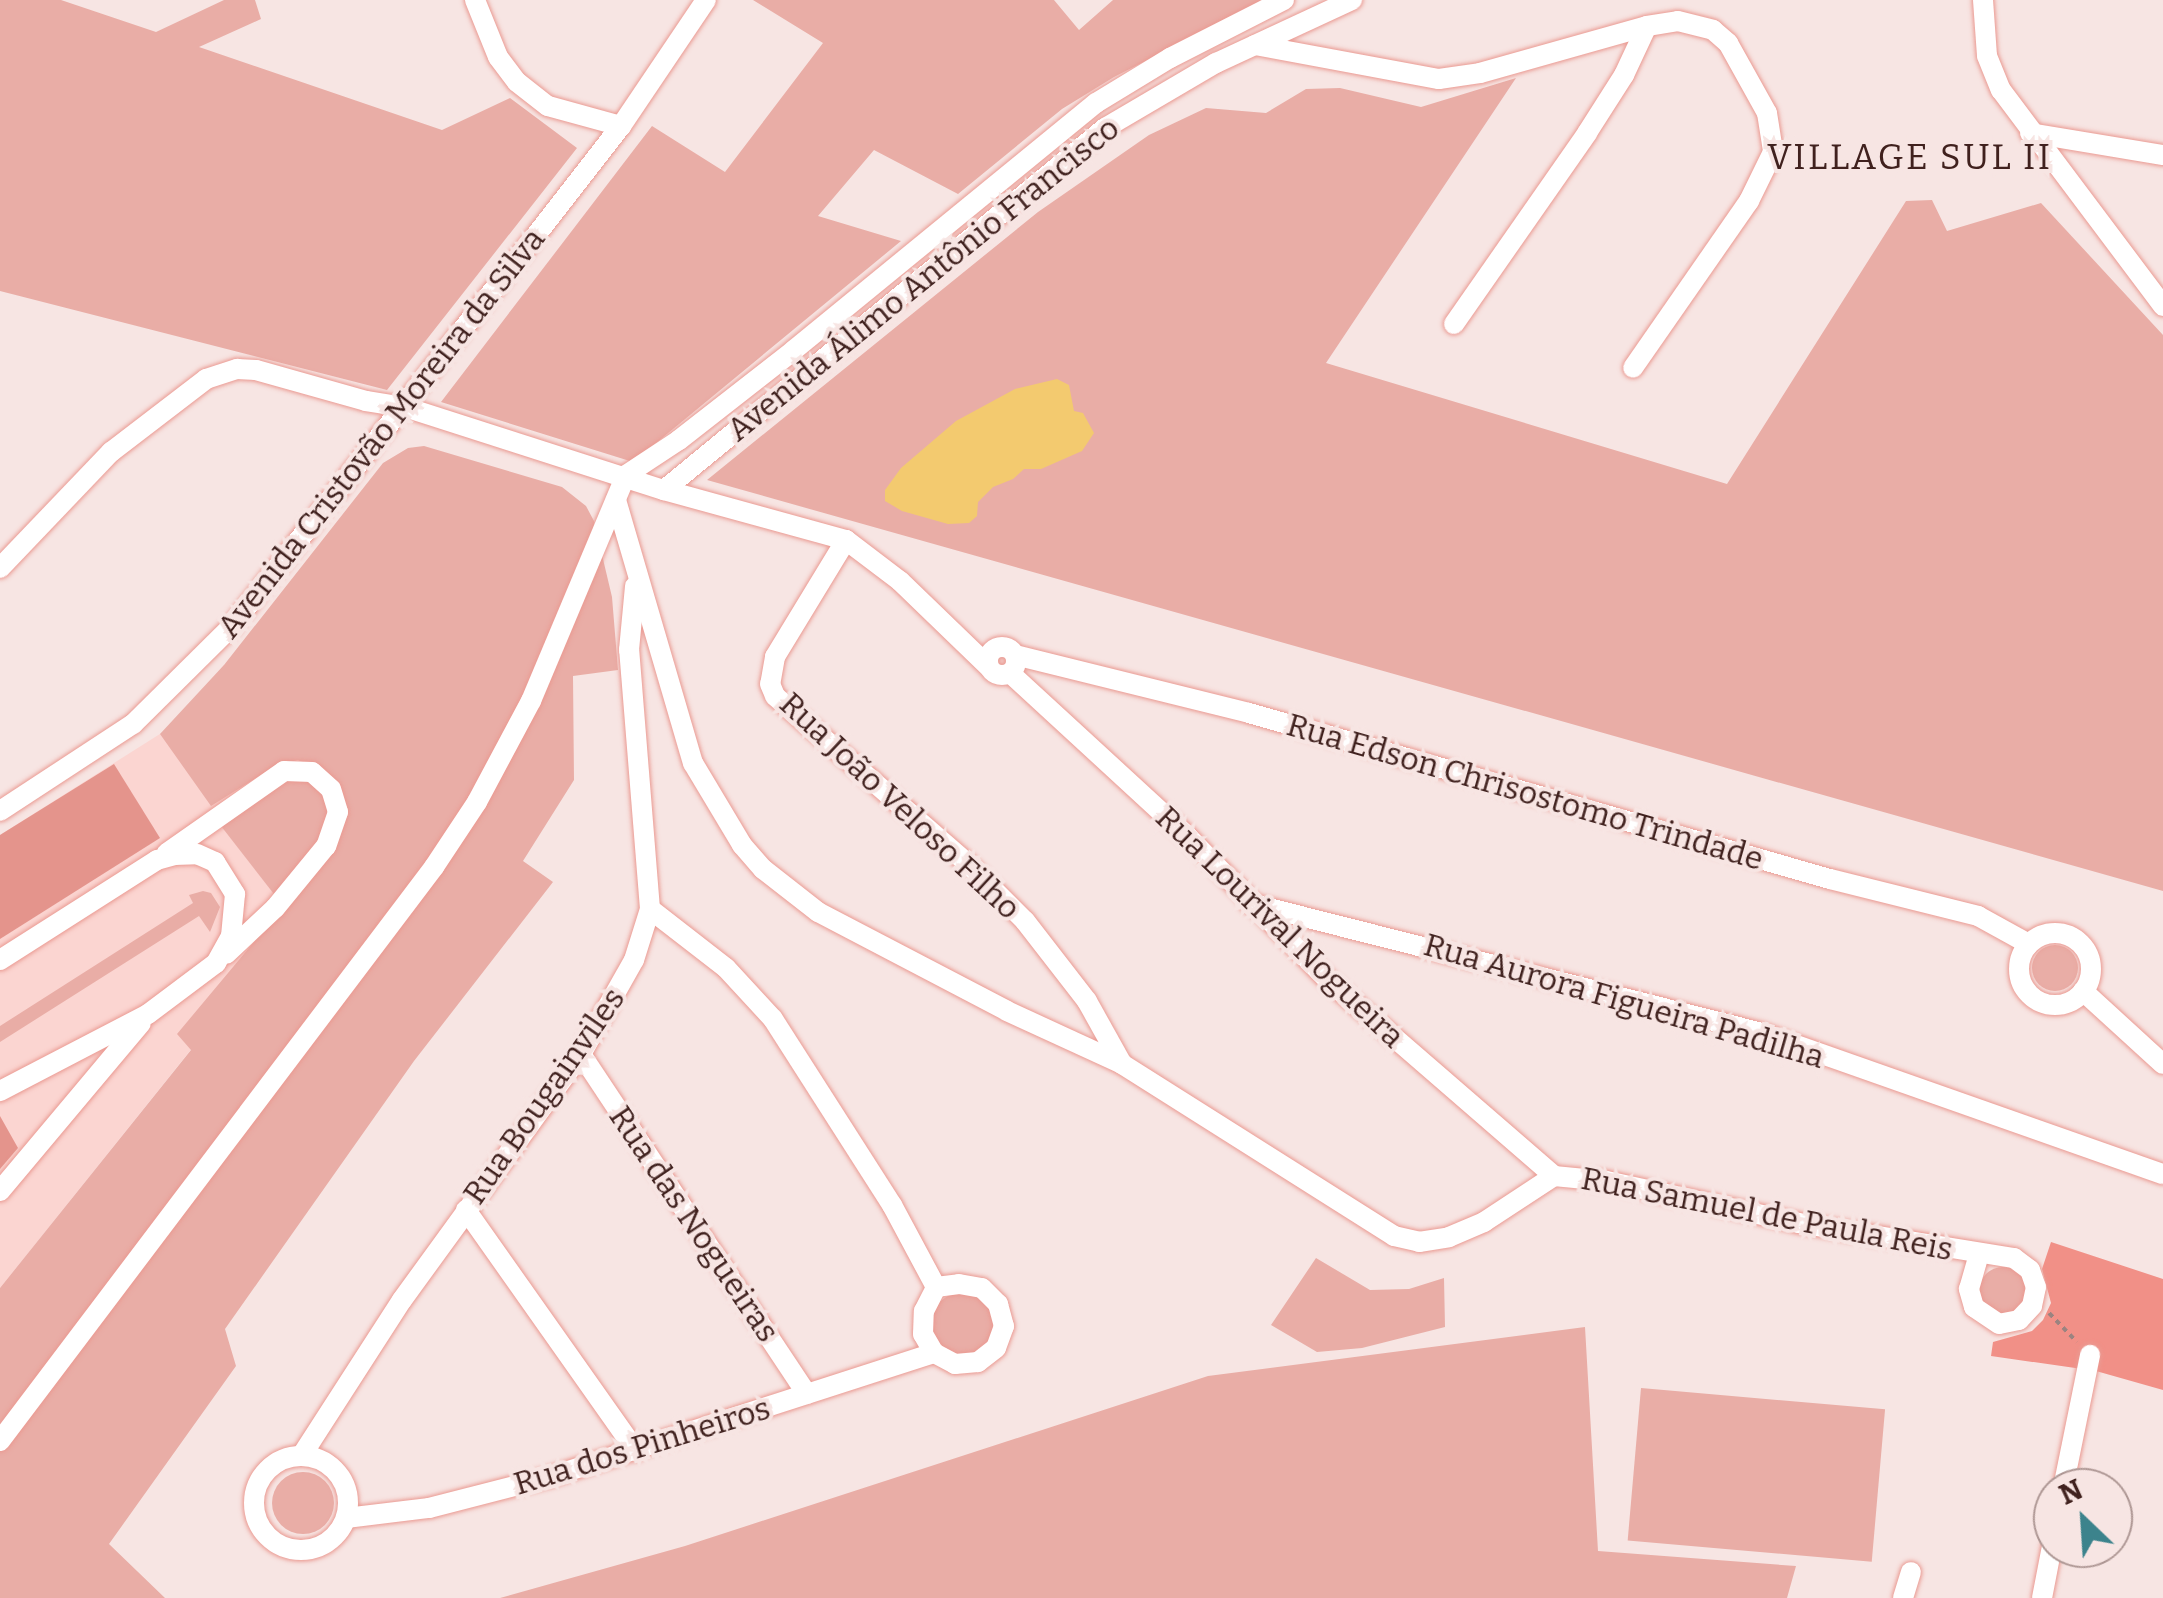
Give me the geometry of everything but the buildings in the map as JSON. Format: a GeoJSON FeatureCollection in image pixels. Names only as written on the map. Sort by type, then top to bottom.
{"type":"FeatureCollection","features":[{"type":"Feature","properties":{"kind":"street"},"geometry":{"type":"LineString","coordinates":[[475,0],[498,57],[517,82],[548,106],[580,118],[621,126]]}},
{"type":"Feature","properties":{"kind":"street","name":"Avenida Cristovão Moreira da Silva"},"geometry":{"type":"LineString","coordinates":[[0,811],[120,734],[171,689],[232,626],[621,126],[706,0]]}},
{"type":"Feature","properties":{"kind":"street","name":"Avenida Álimo Antônio Francisco"},"geometry":{"type":"LineString","coordinates":[[626,475],[694,429],[1096,103],[1170,58],[1284,0]]}},
{"type":"Feature","properties":{"kind":"street","name":"Avenida Álimo Antônio Francisco"},"geometry":{"type":"LineString","coordinates":[[664,490],[1105,128],[1255,45],[1352,0]]}},
{"type":"Feature","properties":{"kind":"street"},"geometry":{"type":"LineString","coordinates":[[1984,0],[1986,56],[2001,90],[2030,134],[2163,306]]}},
{"type":"Feature","properties":{"kind":"street"},"geometry":{"type":"LineString","coordinates":[[1255,45],[1456,78],[1648,26],[1696,22],[1728,43],[1766,113],[1773,152],[1749,202],[1633,368]]}},
{"type":"Feature","properties":{"kind":"street"},"geometry":{"type":"LineString","coordinates":[[1454,324],[1587,133],[1624,75],[1648,26]]}},
{"type":"Feature","properties":{"kind":"street"},"geometry":{"type":"LineString","coordinates":[[2030,134],[2163,155]]}},
{"type":"Feature","properties":{"kind":"street"},"geometry":{"type":"LineString","coordinates":[[0,568],[111,452],[206,379],[237,369],[256,370],[366,401],[405,407],[664,490],[846,540],[900,581],[940,622],[995,674],[1009,658],[940,622]]}},
{"type":"Feature","properties":{"kind":"street"},"geometry":{"type":"LineString","coordinates":[[0,1441],[434,867],[477,802],[531,701],[626,475]]}},
{"type":"Feature","properties":{"kind":"street"},"geometry":{"type":"LineString","coordinates":[[616,500],[693,763],[724,820],[763,869],[818,912],[868,941],[1122,1064],[1394,1236],[1420,1242],[1449,1238],[1484,1222],[1554,1176]]}},
{"type":"Feature","properties":{"kind":"street","name":"Rua João Veloso Filho"},"geometry":{"type":"LineString","coordinates":[[846,540],[775,657],[770,684],[775,696],[967,863],[1025,921],[1087,1001],[1122,1064]]}},
{"type":"Feature","properties":{"kind":"street","name":"Rua Bougainviles"},"geometry":{"type":"LineString","coordinates":[[302,1456],[348,1378],[581,1054],[634,960],[650,909],[628,650],[636,574]]}},
{"type":"Feature","properties":{"kind":"street","name":"Rua Lourival Nogueira"},"geometry":{"type":"LineString","coordinates":[[1009,658],[1329,981],[1554,1176]]}},
{"type":"Feature","properties":{"kind":"street","name":"Rua Edson Chrisostomo Trindade"},"geometry":{"type":"LineString","coordinates":[[1009,658],[1285,723],[1830,879],[1978,916],[2029,944]]}},
{"type":"Feature","properties":{"kind":"street"},"geometry":{"type":"LineString","coordinates":[[0,960],[157,860],[274,775],[303,770],[332,789],[338,812],[326,846],[275,908],[216,963],[148,1014],[0,1091]]}},
{"type":"Feature","properties":{"kind":"street"},"geometry":{"type":"LineString","coordinates":[[157,860],[197,854],[215,862],[227,876],[235,894],[236,914],[216,963]]}},
{"type":"Feature","properties":{"kind":"street","name":"Rua Aurora Figueira Padilha"},"geometry":{"type":"LineString","coordinates":[[1250,903],[1762,1033],[2163,1174]]}},
{"type":"Feature","properties":{"kind":"street"},"geometry":{"type":"LineString","coordinates":[[650,909],[726,968],[774,1019],[892,1206],[936,1286]]}},
{"type":"Feature","properties":{"kind":"street"},"geometry":{"type":"LineString","coordinates":[[2057,932],[2072,936],[2091,962],[2084,991],[2068,1003],[2049,1004],[2031,996],[2020,980],[2020,961],[2029,944],[2057,932]]}},
{"type":"Feature","properties":{"kind":"street"},"geometry":{"type":"LineString","coordinates":[[2084,991],[2163,1064]]}},
{"type":"Feature","properties":{"kind":"street"},"geometry":{"type":"LineString","coordinates":[[0,1191],[148,1014]]}},
{"type":"Feature","properties":{"kind":"street","name":"Rua das Nogueiras"},"geometry":{"type":"LineString","coordinates":[[581,1054],[807,1394]]}},
{"type":"Feature","properties":{"kind":"street","name":"Rua Samuel de Paula Reis"},"geometry":{"type":"LineString","coordinates":[[1554,1176],[1606,1181],[1798,1223],[1978,1253],[2023,1263],[2034,1278],[2035,1299],[2026,1314],[2009,1323],[1980,1315],[1969,1289],[1978,1253]]}},
{"type":"Feature","properties":{"kind":"street"},"geometry":{"type":"LineString","coordinates":[[466,1210],[636,1451]]}},
{"type":"Feature","properties":{"kind":"street"},"geometry":{"type":"LineString","coordinates":[[936,1286],[982,1288],[998,1304],[1004,1326],[996,1348],[978,1362],[955,1364],[934,1353],[924,1334],[924,1311],[936,1286]]}},
{"type":"Feature","properties":{"kind":"street","name":"Rua dos Pinheiros"},"geometry":{"type":"LineString","coordinates":[[346,1518],[430,1508],[636,1451],[934,1353]]}},
{"type":"Feature","properties":{"kind":"street"},"geometry":{"type":"LineString","coordinates":[[2068,1468],[2090,1356]]}},
{"type":"Feature","properties":{"kind":"street"},"geometry":{"type":"LineString","coordinates":[[302,1456],[324,1461],[340,1476],[348,1496],[346,1518],[333,1537],[313,1548],[290,1549],[262,1530],[254,1497],[262,1475],[280,1460],[302,1456]]}},
{"type":"Feature","properties":{"kind":"street"},"geometry":{"type":"LineString","coordinates":[[2042,1598],[2048,1568]]}},
{"type":"Feature","properties":{"kind":"street"},"geometry":{"type":"LineString","coordinates":[[1903,1598],[1911,1572]]}},
{"type":"Feature","properties":{"kind":"path"},"geometry":{"type":"LineString","coordinates":[[2035,1299],[2090,1356]]}},
{"type":"Feature","properties":{"kind":"shaded area"},"geometry":{"type":"Polygon","coordinates":[[[0,0],[61,0],[156,32],[224,0],[255,0],[261,19],[199,47],[442,130],[510,98],[577,148],[387,390],[0,291],[0,0]]]}},
{"type":"Feature","properties":{"kind":"shaded area"},"geometry":{"type":"Polygon","coordinates":[[[753,0],[1054,0],[1079,30],[1113,0],[1265,0],[1114,77],[1062,109],[958,194],[874,150],[818,216],[901,241],[633,462],[441,402],[652,126],[725,172],[823,43],[753,0]]]}},
{"type":"Feature","properties":{"kind":"shaded area"},"geometry":{"type":"Polygon","coordinates":[[[1516,78],[1326,363],[1727,484],[1906,201],[1932,200],[1947,231],[2041,203],[2163,335],[2163,891],[707,480],[1038,212],[1149,135],[1206,108],[1266,113],[1306,89],[1340,88],[1421,107],[1516,78]]]}},
{"type":"Feature","properties":{"kind":"shaded area"},"geometry":{"type":"Polygon","coordinates":[[[1057,379],[1069,385],[1074,411],[1083,413],[1094,433],[1082,451],[1041,469],[1024,469],[1013,479],[993,487],[978,502],[977,516],[969,523],[948,524],[902,511],[885,501],[885,490],[901,468],[956,421],[1015,389],[1057,379]]]}},
{"type":"Feature","properties":{"kind":"shaded area"},"geometry":{"type":"Polygon","coordinates":[[[424,446],[562,487],[586,506],[594,521],[612,597],[618,670],[573,676],[574,780],[523,861],[553,882],[414,1061],[225,1329],[236,1366],[109,1544],[165,1598],[0,1598],[0,1288],[191,1050],[177,1034],[334,846],[344,821],[334,778],[298,760],[275,766],[211,806],[160,734],[224,665],[383,463],[408,448],[424,446]]]}},
{"type":"Feature","properties":{"kind":"shaded area"},"geometry":{"type":"Polygon","coordinates":[[[224,665],[419,747],[221,1012],[0,1288],[0,835],[171,727],[224,665]]]}},
{"type":"Feature","properties":{"kind":"shaded area"},"geometry":{"type":"Polygon","coordinates":[[[303,777],[319,787],[329,805],[324,836],[277,898],[221,826],[278,781],[303,777]]]}},
{"type":"Feature","properties":{"kind":"shaded area"},"geometry":{"type":"Polygon","coordinates":[[[211,893],[220,907],[210,932],[199,916],[0,1042],[0,1026],[193,903],[189,895],[211,893]]]}},
{"type":"Feature","properties":{"kind":"shaded area"},"geometry":{"type":"Polygon","coordinates":[[[2055,945],[2071,952],[2078,968],[2071,984],[2055,991],[2039,984],[2032,968],[2039,952],[2055,945]]]}},
{"type":"Feature","properties":{"kind":"shaded area"},"geometry":{"type":"Polygon","coordinates":[[[2051,1242],[2163,1279],[2163,1390],[2096,1371],[1991,1356],[1993,1342],[2032,1331],[2043,1320],[2051,1303],[2042,1269],[2051,1242]]]}},
{"type":"Feature","properties":{"kind":"shaded area"},"geometry":{"type":"Polygon","coordinates":[[[1316,1258],[1370,1290],[1409,1289],[1444,1278],[1445,1327],[1362,1348],[1317,1352],[1271,1325],[1316,1258]]]}},
{"type":"Feature","properties":{"kind":"shaded area"},"geometry":{"type":"Polygon","coordinates":[[[2003,1267],[2020,1274],[2027,1291],[2020,1308],[2003,1315],[1986,1308],[1979,1291],[1986,1274],[2003,1267]]]}},
{"type":"Feature","properties":{"kind":"shaded area"},"geometry":{"type":"Polygon","coordinates":[[[963,1292],[985,1302],[995,1324],[985,1346],[963,1356],[941,1346],[931,1324],[941,1302],[963,1292]]]}},
{"type":"Feature","properties":{"kind":"shaded area"},"geometry":{"type":"Polygon","coordinates":[[[1585,1327],[1598,1551],[1796,1566],[1787,1598],[500,1598],[685,1546],[1208,1376],[1585,1327]]]}},
{"type":"Feature","properties":{"kind":"shaded area"},"geometry":{"type":"Polygon","coordinates":[[[1641,1388],[1885,1409],[1872,1562],[1628,1540],[1641,1388]]]}},
{"type":"Feature","properties":{"kind":"shaded area"},"geometry":{"type":"Polygon","coordinates":[[[303,1472],[325,1481],[334,1503],[325,1525],[303,1534],[281,1525],[272,1503],[281,1481],[303,1472]]]}},
{"type":"Feature","properties":{"kind":"district","name":"VILLAGE SUL II"},"geometry":{"type":"Point","coordinates":[1910,157]}}]}
